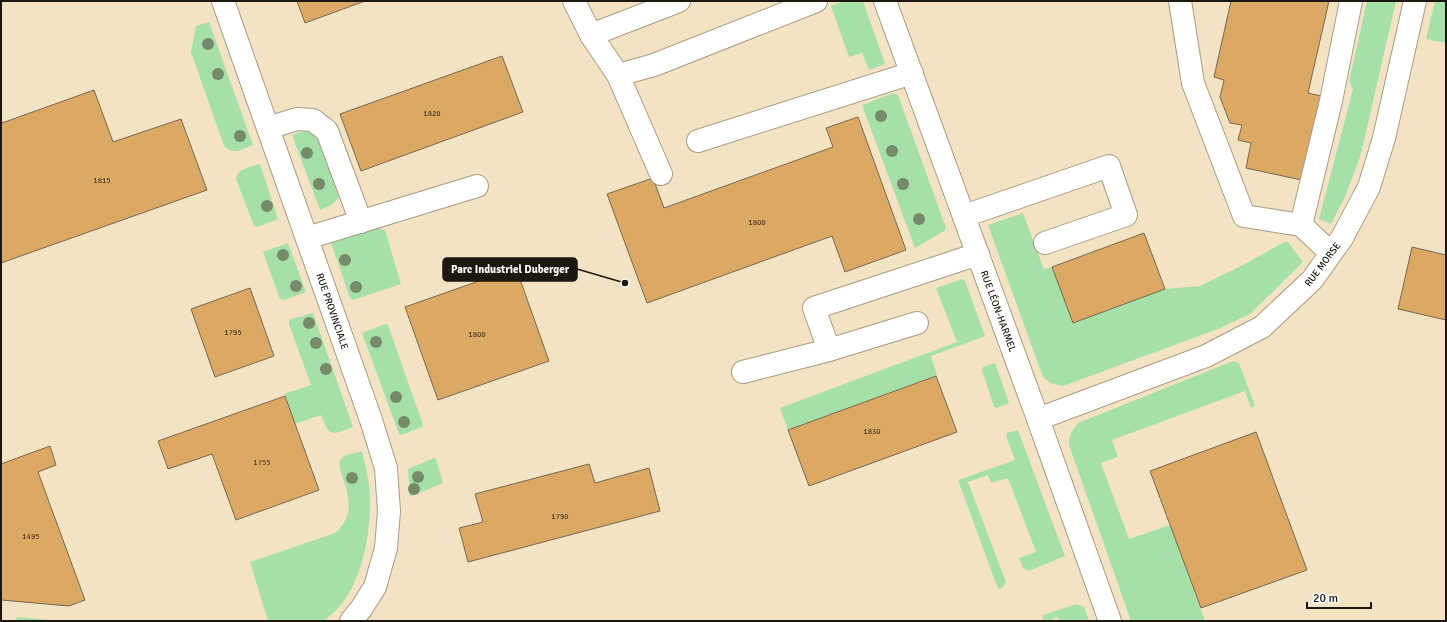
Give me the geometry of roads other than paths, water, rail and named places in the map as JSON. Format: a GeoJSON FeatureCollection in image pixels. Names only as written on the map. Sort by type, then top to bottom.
{"type":"FeatureCollection","features":[{"type":"Feature","properties":{"kind":"street","name":"RUE PROVINCIALE"},"geometry":{"type":"LineString","coordinates":[[223,1],[371,420],[386,468],[389,511],[386,548],[375,587],[361,609],[351,621]]}},
{"type":"Feature","properties":{"kind":"street"},"geometry":{"type":"LineString","coordinates":[[574,1],[591,35],[618,75],[661,174]]}},
{"type":"Feature","properties":{"kind":"street"},"geometry":{"type":"LineString","coordinates":[[591,35],[679,1]]}},
{"type":"Feature","properties":{"kind":"street"},"geometry":{"type":"LineString","coordinates":[[618,75],[654,64],[816,1]]}},
{"type":"Feature","properties":{"kind":"street","name":"RUE LÉON-HARMEL"},"geometry":{"type":"LineString","coordinates":[[885,1],[1038,419],[1110,621]]}},
{"type":"Feature","properties":{"kind":"street"},"geometry":{"type":"LineString","coordinates":[[1180,1],[1193,83],[1244,216],[1301,226],[1331,253]]}},
{"type":"Feature","properties":{"kind":"street"},"geometry":{"type":"LineString","coordinates":[[1301,226],[1331,101],[1351,1]]}},
{"type":"Feature","properties":{"kind":"street","name":"RUE MORSE"},"geometry":{"type":"LineString","coordinates":[[1038,419],[1206,356],[1262,327],[1312,280],[1342,238],[1369,187],[1384,138],[1415,1]]}},
{"type":"Feature","properties":{"kind":"street"},"geometry":{"type":"LineString","coordinates":[[698,141],[912,73]]}},
{"type":"Feature","properties":{"kind":"street"},"geometry":{"type":"LineString","coordinates":[[268,128],[297,119],[314,120],[327,131],[360,222]]}},
{"type":"Feature","properties":{"kind":"street"},"geometry":{"type":"LineString","coordinates":[[964,216],[1109,166],[1126,215],[1045,244]]}},
{"type":"Feature","properties":{"kind":"street"},"geometry":{"type":"LineString","coordinates":[[307,238],[477,186]]}},
{"type":"Feature","properties":{"kind":"street"},"geometry":{"type":"LineString","coordinates":[[830,350],[814,308],[978,254]]}},
{"type":"Feature","properties":{"kind":"street"},"geometry":{"type":"LineString","coordinates":[[743,372],[830,350],[917,323]]}},
{"type":"Feature","properties":{"kind":"place","name":"Parc Industriel Duberger"},"geometry":{"type":"Point","coordinates":[625,283]}}]}
